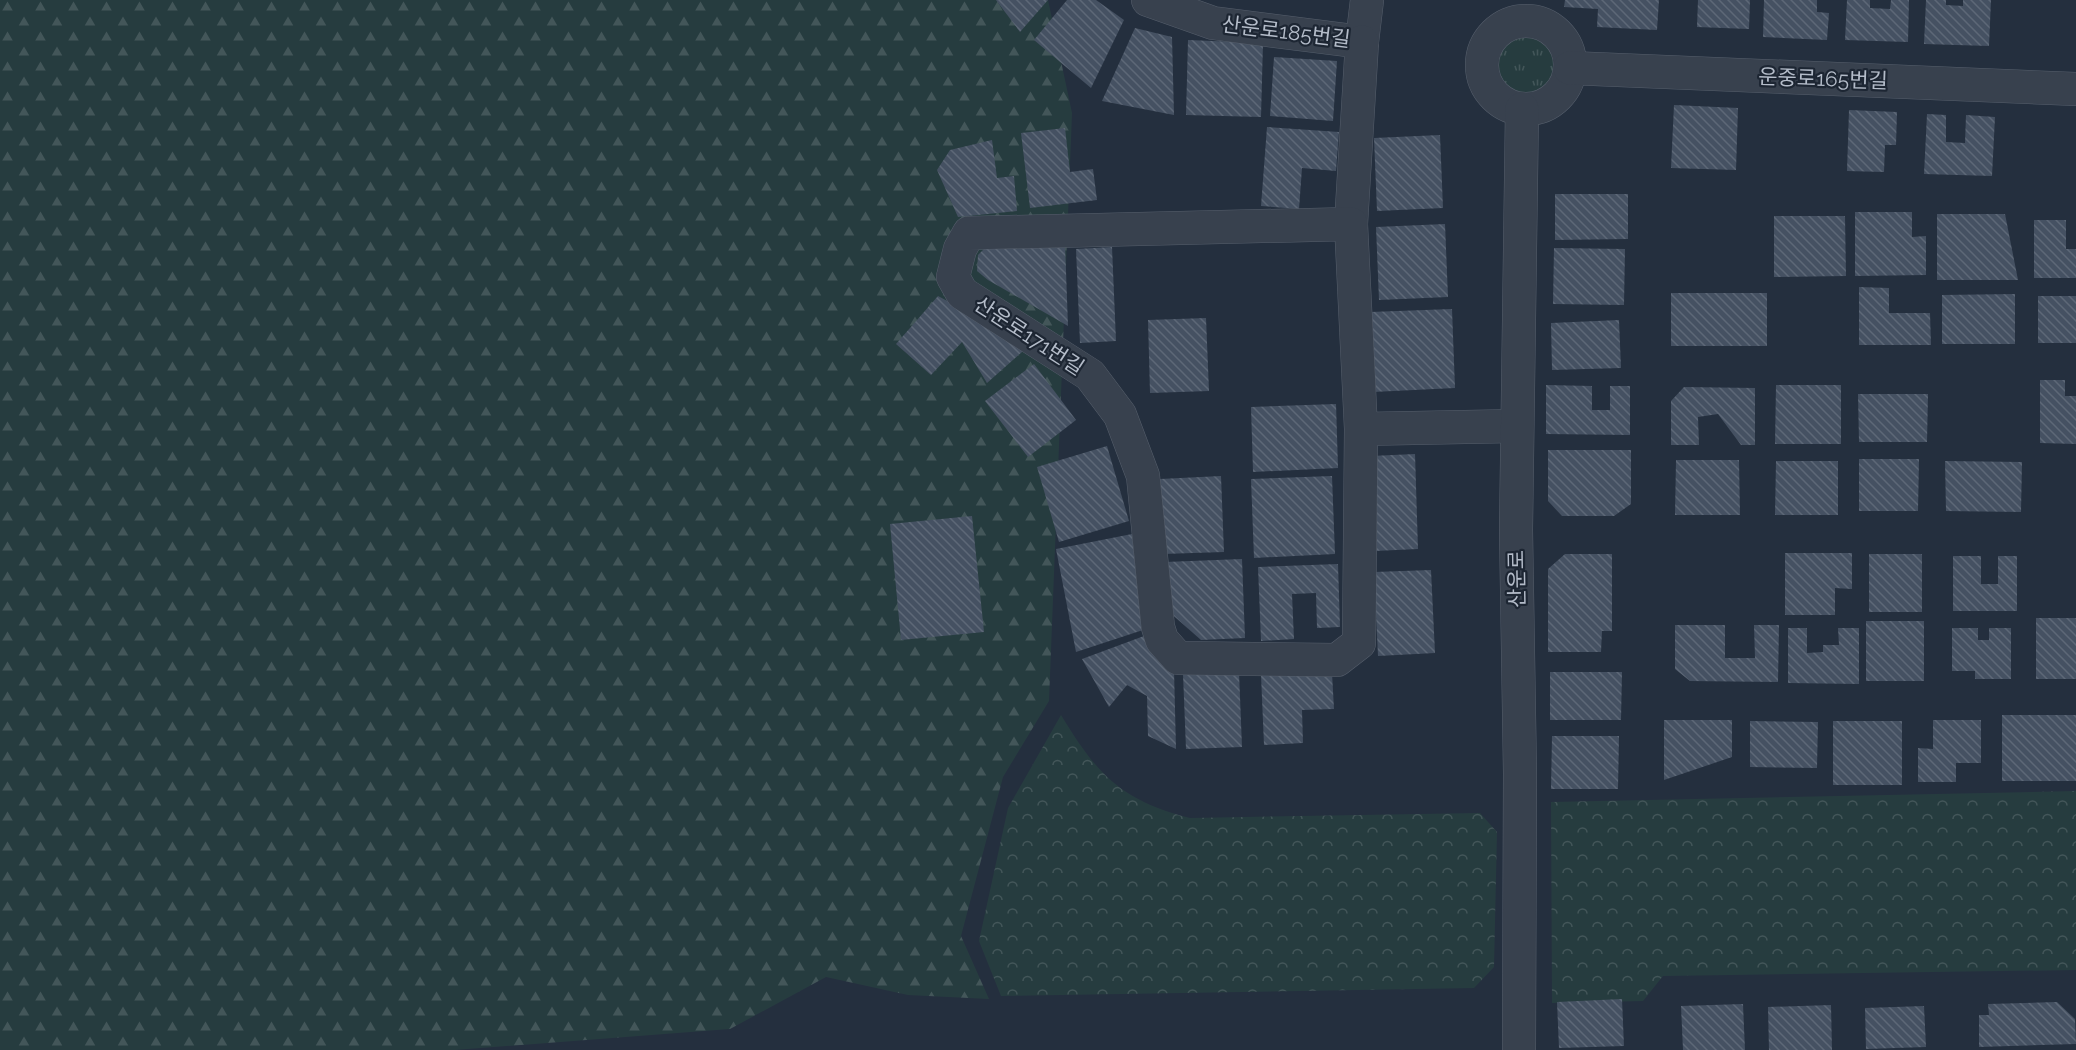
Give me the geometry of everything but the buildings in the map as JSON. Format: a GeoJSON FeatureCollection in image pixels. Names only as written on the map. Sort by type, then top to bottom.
{"type":"FeatureCollection","features":[{"type":"Feature","properties":{"kind":"street","name":"산운로185번길"},"geometry":{"type":"LineString","coordinates":[[1355,136],[1367,0]]}},
{"type":"Feature","properties":{"kind":"street","name":"산운로185번길"},"geometry":{"type":"LineString","coordinates":[[1167,3],[1213,23],[1362,42]]}},
{"type":"Feature","properties":{"kind":"street"},"geometry":{"type":"LineString","coordinates":[[1530,10],[1563,42],[1569,68],[1559,93],[1549,102],[1536,108],[1522,109],[1509,106],[1488,88],[1482,61],[1485,48],[1492,36],[1530,10]]}},
{"type":"Feature","properties":{"kind":"street","name":"운중로165번길"},"geometry":{"type":"LineString","coordinates":[[1569,68],[2076,89]]}},
{"type":"Feature","properties":{"kind":"street","name":"산운로"},"geometry":{"type":"LineString","coordinates":[[1518,1050],[1517,426],[1522,109]]}},
{"type":"Feature","properties":{"kind":"street","name":"산운로171번길"},"geometry":{"type":"LineString","coordinates":[[1351,225],[969,233],[960,249],[953,277],[962,293],[1090,375],[1120,415],[1143,476],[1158,627],[1162,640],[1178,658],[1337,660],[1359,643],[1361,429],[1351,225],[1355,136]]}},
{"type":"Feature","properties":{"kind":"street"},"geometry":{"type":"LineString","coordinates":[[1361,429],[1517,426]]}},
{"type":"Feature","properties":{"kind":"green space"},"geometry":{"type":"Polygon","coordinates":[[[0,0],[1048,0],[1072,113],[1049,701],[1003,777],[961,936],[989,999],[908,995],[826,977],[730,1029],[455,1050],[0,1050],[0,0]]]}},
{"type":"Feature","properties":{"kind":"green space"},"geometry":{"type":"Polygon","coordinates":[[[1526,36],[1537,38],[1550,49],[1555,65],[1553,76],[1542,89],[1526,94],[1515,92],[1502,81],[1497,65],[1499,54],[1510,41],[1526,36]]]}},
{"type":"Feature","properties":{"kind":"green space"},"geometry":{"type":"Polygon","coordinates":[[[1061,715],[1086,753],[1113,782],[1145,803],[1190,818],[1480,813],[1497,832],[1494,967],[1474,988],[1001,996],[979,941],[1008,808],[1061,715]]]}},
{"type":"Feature","properties":{"kind":"green space"},"geometry":{"type":"Polygon","coordinates":[[[2076,791],[2076,970],[1663,976],[1643,1001],[1552,1003],[1551,802],[2076,791]]]}}]}
